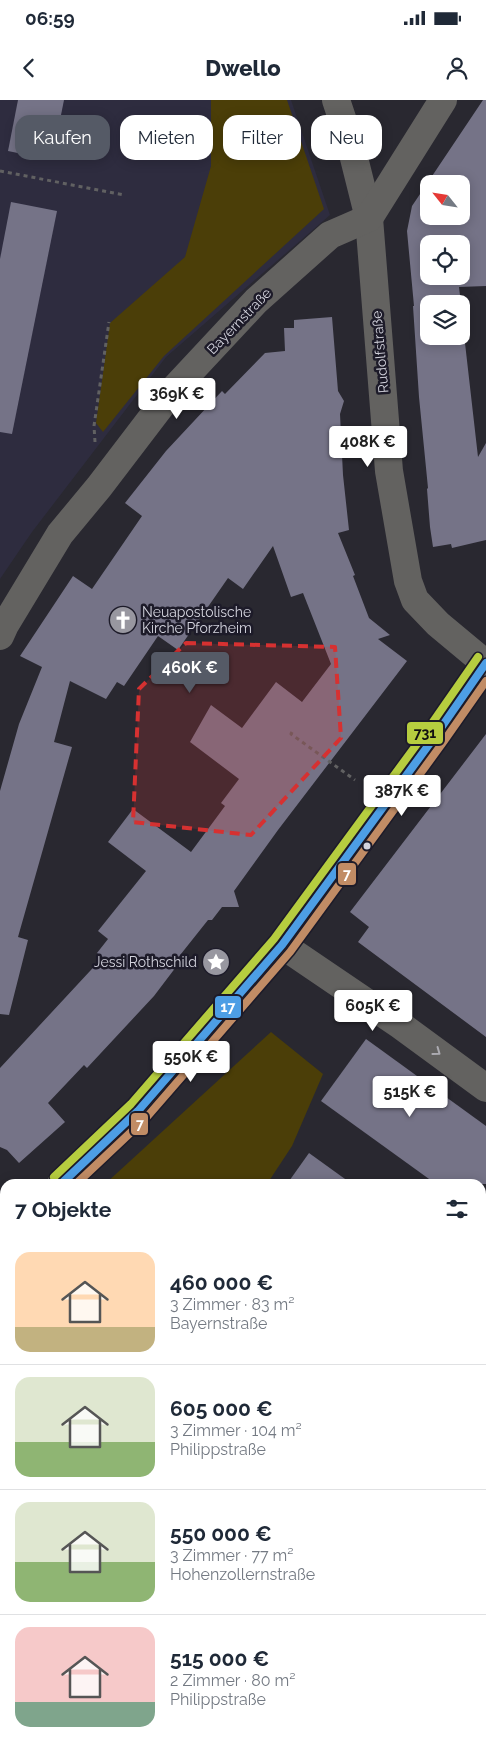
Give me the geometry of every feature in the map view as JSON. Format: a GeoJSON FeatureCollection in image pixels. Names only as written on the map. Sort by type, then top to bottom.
{"type":"FeatureCollection","features":[{"type":"Feature","properties":{"kind":"main road"},"geometry":{"type":"LineString","coordinates":[[66,1179],[138,1111],[282,945],[436,735],[486,663]]}},
{"type":"Feature","properties":{"kind":"street","name":"Rudolfstraße"},"geometry":{"type":"LineString","coordinates":[[336,100],[350,142],[369,218],[390,471],[408,581],[416,600],[438,624],[486,663]]}},
{"type":"Feature","properties":{"kind":"street"},"geometry":{"type":"LineString","coordinates":[[369,218],[444,100]]}},
{"type":"Feature","properties":{"kind":"street","name":"Bayernstraße"},"geometry":{"type":"LineString","coordinates":[[0,636],[4,625],[60,534],[99,487],[173,390],[256,301],[330,235],[369,218]]}},
{"type":"Feature","properties":{"kind":"street"},"geometry":{"type":"LineString","coordinates":[[282,945],[400,1025],[486,1088]]}},
{"type":"Feature","properties":{"kind":"path"},"geometry":{"type":"LineString","coordinates":[[0,171],[124,195]]}},
{"type":"Feature","properties":{"kind":"path"},"geometry":{"type":"LineString","coordinates":[[99,487],[94,426],[109,322]]}},
{"type":"Feature","properties":{"kind":"path"},"geometry":{"type":"LineString","coordinates":[[292,732],[291,734],[355,780]]}},
{"type":"Feature","properties":{"kind":"highlighted area"},"geometry":{"type":"Polygon","coordinates":[[[186,643],[335,647],[341,738],[251,835],[133,822],[139,689],[186,643]]]}},
{"type":"Feature","properties":{"kind":"shaded area"},"geometry":{"type":"Polygon","coordinates":[[[0,100],[291,100],[296,115],[223,115],[223,160],[301,160],[301,129],[330,215],[166,357],[32,532],[0,579],[0,100]]]}},
{"type":"Feature","properties":{"kind":"shaded area"},"geometry":{"type":"Polygon","coordinates":[[[211,100],[287,100],[292,115],[223,115],[223,160],[301,160],[301,141],[324,209],[164,356],[103,432],[96,423],[110,323],[185,257],[211,166],[211,160],[213,160],[213,115],[211,115],[211,100]]]}},
{"type":"Feature","properties":{"kind":"shaded area"},"geometry":{"type":"Polygon","coordinates":[[[271,1032],[323,1074],[292,1146],[270,1179],[110,1179],[271,1032]]]}},
{"type":"Feature","properties":{"kind":"building"},"geometry":{"type":"Polygon","coordinates":[[[18,100],[64,100],[61,115],[15,115],[18,100]]]}},
{"type":"Feature","properties":{"kind":"building"},"geometry":{"type":"Polygon","coordinates":[[[483,100],[486,100],[486,286],[459,287],[460,295],[420,295],[420,345],[465,345],[478,457],[486,443],[486,540],[452,548],[451,544],[433,547],[430,527],[407,231],[412,206],[420,194],[420,225],[470,225],[470,175],[433,175],[483,100]]]}},
{"type":"Feature","properties":{"kind":"building"},"geometry":{"type":"Polygon","coordinates":[[[15,115],[15,152],[8,151],[15,115]]]}},
{"type":"Feature","properties":{"kind":"building"},"geometry":{"type":"Polygon","coordinates":[[[11,202],[57,211],[12,434],[0,432],[0,259],[11,202]]]}},
{"type":"Feature","properties":{"kind":"building"},"geometry":{"type":"Polygon","coordinates":[[[332,317],[338,391],[344,401],[340,414],[343,475],[349,530],[338,533],[355,575],[353,576],[369,618],[390,635],[378,639],[407,661],[278,830],[234,891],[239,907],[222,907],[212,920],[208,920],[173,964],[176,967],[154,996],[87,1068],[84,1065],[48,1103],[65,1122],[19,1163],[7,1150],[0,1147],[0,1068],[103,957],[97,953],[108,939],[98,931],[146,871],[108,842],[133,809],[191,852],[225,806],[221,803],[239,779],[190,742],[211,705],[242,728],[276,682],[302,702],[331,664],[303,593],[291,597],[273,546],[243,589],[228,578],[178,650],[158,636],[124,686],[117,682],[106,699],[70,681],[54,742],[72,747],[18,937],[28,940],[9,1015],[0,1014],[0,791],[19,724],[42,667],[20,656],[73,576],[92,589],[142,516],[125,503],[166,451],[222,391],[225,394],[265,353],[285,351],[284,328],[294,328],[294,320],[332,317]]]}},
{"type":"Feature","properties":{"kind":"building"},"geometry":{"type":"Polygon","coordinates":[[[486,734],[486,1037],[358,942],[369,927],[350,912],[486,734]]]}},
{"type":"Feature","properties":{"kind":"building"},"geometry":{"type":"Polygon","coordinates":[[[366,1039],[486,1126],[486,1179],[429,1179],[321,1101],[366,1039]]]}},
{"type":"Feature","properties":{"kind":"building"},"geometry":{"type":"Polygon","coordinates":[[[309,1153],[345,1179],[291,1179],[309,1153]]]}},
{"type":"Feature","properties":{"kind":"transit line","name":"731"},"geometry":{"type":"LineString","coordinates":[[54,1177],[131,1104],[274,939],[428,729],[478,657]]}},
{"type":"Feature","properties":{"kind":"transit line","name":"17"},"geometry":{"type":"LineString","coordinates":[[66,1179],[138,1111],[282,945],[436,735],[486,663]]}},
{"type":"Feature","properties":{"kind":"transit line","name":"7"},"geometry":{"type":"LineString","coordinates":[[81,1179],[146,1118],[290,952],[486,681]]}},
{"type":"Feature","properties":{"kind":"place","name":"Neuapostolische Kirche Pforzheim"},"geometry":{"type":"Point","coordinates":[123,620]}},
{"type":"Feature","properties":{"kind":"place","name":"Jessi Rothschild"},"geometry":{"type":"Point","coordinates":[216,962]}}]}
